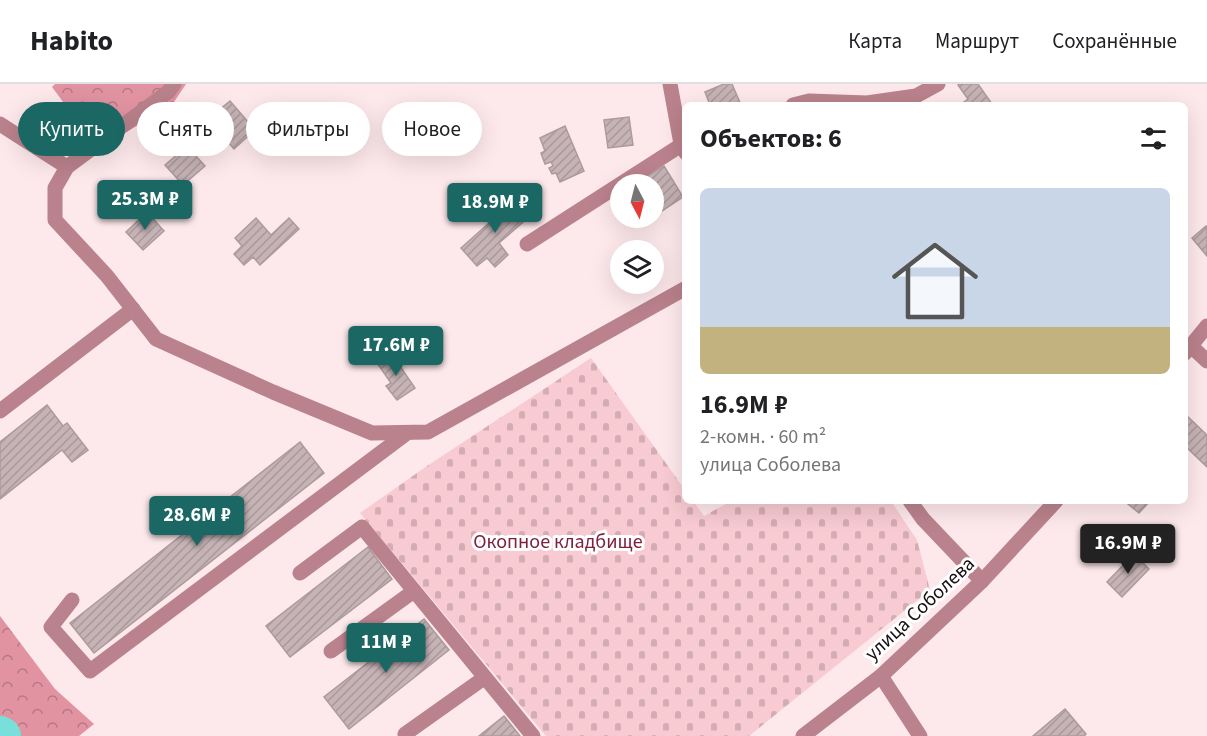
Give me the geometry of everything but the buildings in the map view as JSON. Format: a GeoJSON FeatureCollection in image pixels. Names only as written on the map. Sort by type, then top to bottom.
{"type":"FeatureCollection","features":[{"type":"Feature","properties":{"kind":"street"},"geometry":{"type":"LineString","coordinates":[[174,84],[168,92],[67,167],[55,188],[55,220],[107,276],[156,339],[273,392],[372,433],[428,432],[682,290]]}},
{"type":"Feature","properties":{"kind":"street"},"geometry":{"type":"LineString","coordinates":[[670,84],[682,137]]}},
{"type":"Feature","properties":{"kind":"street"},"geometry":{"type":"LineString","coordinates":[[874,102],[916,96],[938,84]]}},
{"type":"Feature","properties":{"kind":"street"},"geometry":{"type":"LineString","coordinates":[[805,102],[838,102]]}},
{"type":"Feature","properties":{"kind":"street"},"geometry":{"type":"LineString","coordinates":[[0,124],[67,167]]}},
{"type":"Feature","properties":{"kind":"street"},"geometry":{"type":"LineString","coordinates":[[527,244],[682,147]]}},
{"type":"Feature","properties":{"kind":"street"},"geometry":{"type":"LineString","coordinates":[[0,411],[133,309]]}},
{"type":"Feature","properties":{"kind":"street"},"geometry":{"type":"LineString","coordinates":[[1207,326],[1188,350],[1207,361]]}},
{"type":"Feature","properties":{"kind":"street"},"geometry":{"type":"LineString","coordinates":[[72,600],[51,627],[90,671],[406,433]]}},
{"type":"Feature","properties":{"kind":"street"},"geometry":{"type":"LineString","coordinates":[[912,504],[922,519],[982,581]]}},
{"type":"Feature","properties":{"kind":"street","name":"улица Соболева"},"geometry":{"type":"LineString","coordinates":[[803,736],[881,676],[982,581],[1053,504]]}},
{"type":"Feature","properties":{"kind":"street"},"geometry":{"type":"LineString","coordinates":[[300,573],[362,527],[532,736]]}},
{"type":"Feature","properties":{"kind":"street"},"geometry":{"type":"LineString","coordinates":[[331,651],[414,591]]}},
{"type":"Feature","properties":{"kind":"street"},"geometry":{"type":"LineString","coordinates":[[881,676],[920,736]]}},
{"type":"Feature","properties":{"kind":"street"},"geometry":{"type":"LineString","coordinates":[[405,734],[484,678]]}},
{"type":"Feature","properties":{"kind":"green space"},"geometry":{"type":"Polygon","coordinates":[[[55,84],[186,84],[174,102],[137,102],[137,126],[125,133],[125,102],[63,102],[52,87],[55,84]]]}},
{"type":"Feature","properties":{"kind":"green space","name":"Окопное кладбище"},"geometry":{"type":"Polygon","coordinates":[[[591,358],[682,486],[682,504],[695,504],[704,516],[726,504],[893,504],[917,540],[930,590],[749,736],[546,736],[360,513],[591,358]]]}},
{"type":"Feature","properties":{"kind":"green space"},"geometry":{"type":"Polygon","coordinates":[[[0,616],[55,689],[94,724],[79,736],[0,736],[0,616]]]}}]}
